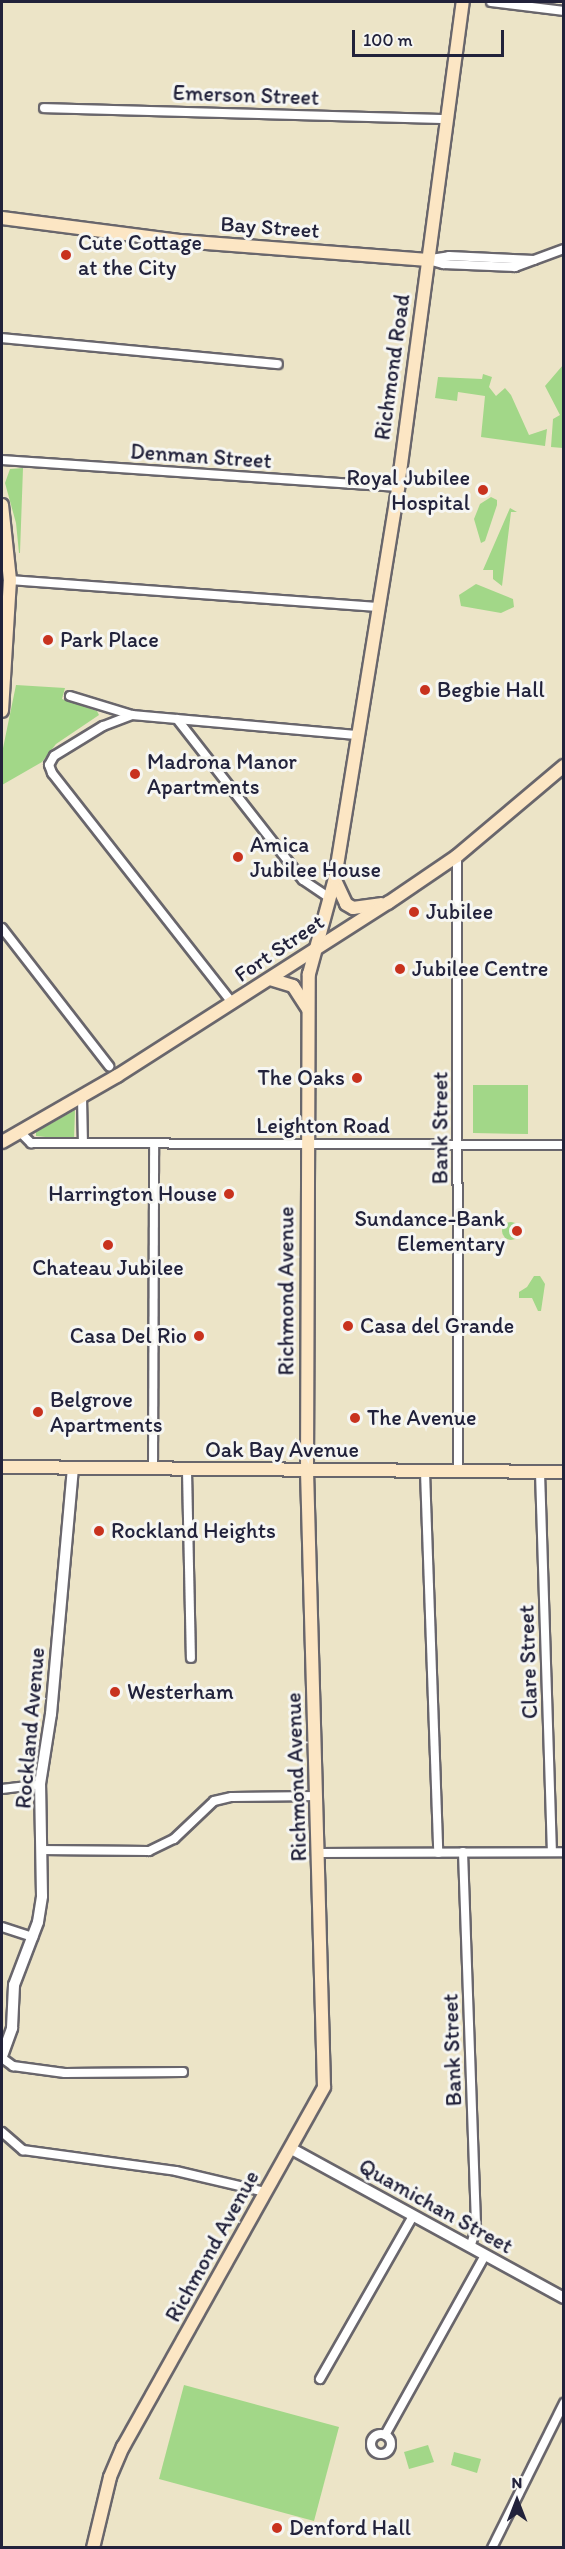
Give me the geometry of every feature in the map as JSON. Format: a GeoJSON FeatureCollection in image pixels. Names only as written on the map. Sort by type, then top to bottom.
{"type":"FeatureCollection","features":[{"type":"Feature","properties":{"kind":"main road","name":"Richmond Road"},"geometry":{"type":"LineString","coordinates":[[314,949],[335,878],[356,735],[398,487],[463,2]]}},
{"type":"Feature","properties":{"kind":"main road","name":"Bay Street"},"geometry":{"type":"LineString","coordinates":[[2,218],[180,241],[428,260]]}},
{"type":"Feature","properties":{"kind":"main road"},"geometry":{"type":"LineString","coordinates":[[2,505],[10,580],[2,711]]}},
{"type":"Feature","properties":{"kind":"main road","name":"Fort Street"},"geometry":{"type":"LineString","coordinates":[[2,1142],[82,1097],[233,1004],[314,949],[388,903],[457,856],[564,766]]}},
{"type":"Feature","properties":{"kind":"main road"},"geometry":{"type":"LineString","coordinates":[[335,878],[341,896],[353,908],[388,903]]}},
{"type":"Feature","properties":{"kind":"main road","name":"Richmond Avenue"},"geometry":{"type":"LineString","coordinates":[[93,2547],[116,2463],[324,2087],[326,2070],[307,1471],[308,1011],[314,949]]}},
{"type":"Feature","properties":{"kind":"main road"},"geometry":{"type":"LineString","coordinates":[[270,979],[293,986],[308,1011]]}},
{"type":"Feature","properties":{"kind":"main road","name":"Oak Bay Avenue"},"geometry":{"type":"LineString","coordinates":[[2,1467],[187,1471],[564,1472]]}},
{"type":"Feature","properties":{"kind":"street"},"geometry":{"type":"LineString","coordinates":[[491,2],[564,10]]}},
{"type":"Feature","properties":{"kind":"street","name":"Emerson Street"},"geometry":{"type":"LineString","coordinates":[[44,108],[447,119]]}},
{"type":"Feature","properties":{"kind":"street","name":"Bay Street"},"geometry":{"type":"LineString","coordinates":[[428,260],[449,256],[537,260],[564,249]]}},
{"type":"Feature","properties":{"kind":"street"},"geometry":{"type":"LineString","coordinates":[[2,338],[278,364]]}},
{"type":"Feature","properties":{"kind":"street","name":"Denman Street"},"geometry":{"type":"LineString","coordinates":[[2,460],[398,487]]}},
{"type":"Feature","properties":{"kind":"street"},"geometry":{"type":"LineString","coordinates":[[10,580],[377,607]]}},
{"type":"Feature","properties":{"kind":"street"},"geometry":{"type":"LineString","coordinates":[[70,696],[132,715],[356,735]]}},
{"type":"Feature","properties":{"kind":"street"},"geometry":{"type":"LineString","coordinates":[[132,715],[103,726],[54,756],[49,765],[52,773],[233,1004]]}},
{"type":"Feature","properties":{"kind":"street"},"geometry":{"type":"LineString","coordinates":[[177,719],[303,880],[330,898]]}},
{"type":"Feature","properties":{"kind":"street","name":"Bank Street"},"geometry":{"type":"LineString","coordinates":[[457,856],[458,1471]]}},
{"type":"Feature","properties":{"kind":"street"},"geometry":{"type":"LineString","coordinates":[[2,928],[109,1066]]}},
{"type":"Feature","properties":{"kind":"street"},"geometry":{"type":"LineString","coordinates":[[82,1097],[83,1143]]}},
{"type":"Feature","properties":{"kind":"street","name":"Leighton Road"},"geometry":{"type":"LineString","coordinates":[[20,1132],[31,1143],[564,1145]]}},
{"type":"Feature","properties":{"kind":"street"},"geometry":{"type":"LineString","coordinates":[[153,1470],[154,1144]]}},
{"type":"Feature","properties":{"kind":"street","name":"Rockland Avenue"},"geometry":{"type":"LineString","coordinates":[[2,2057],[12,2028],[14,1985],[33,1937],[42,1896],[40,1784],[51,1714],[72,1469]]}},
{"type":"Feature","properties":{"kind":"street"},"geometry":{"type":"LineString","coordinates":[[187,1471],[191,1658]]}},
{"type":"Feature","properties":{"kind":"street"},"geometry":{"type":"LineString","coordinates":[[425,1472],[438,1853]]}},
{"type":"Feature","properties":{"kind":"street","name":"Clare Street"},"geometry":{"type":"LineString","coordinates":[[540,1472],[552,1851]]}},
{"type":"Feature","properties":{"kind":"street"},"geometry":{"type":"LineString","coordinates":[[2,1789],[40,1784]]}},
{"type":"Feature","properties":{"kind":"street"},"geometry":{"type":"LineString","coordinates":[[41,1850],[149,1851],[174,1839],[214,1801],[232,1797],[317,1796]]}},
{"type":"Feature","properties":{"kind":"street"},"geometry":{"type":"LineString","coordinates":[[319,1852],[564,1852]]}},
{"type":"Feature","properties":{"kind":"street","name":"Bank Street"},"geometry":{"type":"LineString","coordinates":[[463,1852],[476,2229],[470,2247]]}},
{"type":"Feature","properties":{"kind":"street"},"geometry":{"type":"LineString","coordinates":[[2,1927],[33,1937]]}},
{"type":"Feature","properties":{"kind":"street"},"geometry":{"type":"LineString","coordinates":[[2,2057],[13,2066],[65,2073],[183,2072]]}},
{"type":"Feature","properties":{"kind":"street"},"geometry":{"type":"LineString","coordinates":[[2,2132],[23,2150],[176,2171],[265,2192]]}},
{"type":"Feature","properties":{"kind":"street","name":"Quamichan Street"},"geometry":{"type":"LineString","coordinates":[[290,2148],[564,2298]]}},
{"type":"Feature","properties":{"kind":"street"},"geometry":{"type":"LineString","coordinates":[[320,2379],[413,2216]]}},
{"type":"Feature","properties":{"kind":"street"},"geometry":{"type":"LineString","coordinates":[[385,2435],[485,2255]]}},
{"type":"Feature","properties":{"kind":"street"},"geometry":{"type":"LineString","coordinates":[[492,2547],[564,2403]]}},
{"type":"Feature","properties":{"kind":"green space"},"geometry":{"type":"Polygon","coordinates":[[[563,365],[563,448],[551,447],[553,419],[560,415],[545,386],[563,365]]]}},
{"type":"Feature","properties":{"kind":"green space"},"geometry":{"type":"Polygon","coordinates":[[[483,374],[492,377],[489,387],[496,396],[505,388],[511,395],[529,435],[547,429],[545,446],[481,437],[485,396],[458,392],[457,401],[435,398],[438,377],[482,379],[483,374]]]}},
{"type":"Feature","properties":{"kind":"green space"},"geometry":{"type":"Polygon","coordinates":[[[23,468],[19,553],[16,523],[5,483],[10,469],[23,468]]]}},
{"type":"Feature","properties":{"kind":"green space"},"geometry":{"type":"Polygon","coordinates":[[[491,497],[497,500],[497,505],[485,541],[481,543],[474,519],[480,504],[491,497]]]}},
{"type":"Feature","properties":{"kind":"green space"},"geometry":{"type":"Polygon","coordinates":[[[510,508],[517,512],[511,512],[502,586],[493,579],[493,570],[483,570],[510,508]]]}},
{"type":"Feature","properties":{"kind":"green space"},"geometry":{"type":"Polygon","coordinates":[[[476,584],[513,599],[514,607],[501,613],[461,606],[459,595],[476,584]]]}},
{"type":"Feature","properties":{"kind":"green space"},"geometry":{"type":"Polygon","coordinates":[[[16,685],[65,688],[62,699],[97,711],[99,715],[56,744],[42,762],[2,785],[2,753],[16,685]]]}},
{"type":"Feature","properties":{"kind":"green space"},"geometry":{"type":"Polygon","coordinates":[[[473,1085],[528,1085],[528,1134],[473,1133],[473,1085]]]}},
{"type":"Feature","properties":{"kind":"green space"},"geometry":{"type":"Polygon","coordinates":[[[75,1110],[74,1140],[36,1136],[36,1132],[75,1110]]]}},
{"type":"Feature","properties":{"kind":"green space"},"geometry":{"type":"Polygon","coordinates":[[[507,1222],[515,1222],[520,1227],[518,1238],[507,1240],[502,1235],[502,1227],[507,1222]]]}},
{"type":"Feature","properties":{"kind":"green space"},"geometry":{"type":"Polygon","coordinates":[[[534,1276],[540,1276],[545,1284],[541,1311],[538,1311],[532,1298],[519,1298],[519,1292],[527,1287],[534,1276]]]}},
{"type":"Feature","properties":{"kind":"green space"},"geometry":{"type":"Polygon","coordinates":[[[184,2385],[339,2427],[314,2521],[159,2479],[184,2385]]]}},
{"type":"Feature","properties":{"kind":"green space"},"geometry":{"type":"Polygon","coordinates":[[[428,2445],[434,2462],[409,2469],[404,2452],[428,2445]]]}},
{"type":"Feature","properties":{"kind":"green space"},"geometry":{"type":"Polygon","coordinates":[[[454,2452],[481,2459],[477,2473],[451,2465],[454,2452]]]}},
{"type":"Feature","properties":{"kind":"place","name":"Cute Cottage at the City"},"geometry":{"type":"Point","coordinates":[66,255]}},
{"type":"Feature","properties":{"kind":"place","name":"Royal Jubilee Hospital"},"geometry":{"type":"Point","coordinates":[483,490]}},
{"type":"Feature","properties":{"kind":"place","name":"Park Place"},"geometry":{"type":"Point","coordinates":[48,640]}},
{"type":"Feature","properties":{"kind":"place","name":"Begbie Hall"},"geometry":{"type":"Point","coordinates":[425,690]}},
{"type":"Feature","properties":{"kind":"place","name":"Madrona Manor Apartments"},"geometry":{"type":"Point","coordinates":[135,774]}},
{"type":"Feature","properties":{"kind":"place","name":"Amica Jubilee House"},"geometry":{"type":"Point","coordinates":[238,857]}},
{"type":"Feature","properties":{"kind":"place","name":"Jubilee"},"geometry":{"type":"Point","coordinates":[414,912]}},
{"type":"Feature","properties":{"kind":"place","name":"Jubilee Centre"},"geometry":{"type":"Point","coordinates":[400,969]}},
{"type":"Feature","properties":{"kind":"place","name":"The Oaks"},"geometry":{"type":"Point","coordinates":[357,1078]}},
{"type":"Feature","properties":{"kind":"place","name":"Harrington House"},"geometry":{"type":"Point","coordinates":[229,1194]}},
{"type":"Feature","properties":{"kind":"place","name":"Sundance-Bank Elementary"},"geometry":{"type":"Point","coordinates":[517,1231]}},
{"type":"Feature","properties":{"kind":"place","name":"Chateau Jubilee"},"geometry":{"type":"Point","coordinates":[108,1245]}},
{"type":"Feature","properties":{"kind":"place","name":"Casa del Grande"},"geometry":{"type":"Point","coordinates":[348,1326]}},
{"type":"Feature","properties":{"kind":"place","name":"Casa Del Rio"},"geometry":{"type":"Point","coordinates":[199,1336]}},
{"type":"Feature","properties":{"kind":"place","name":"Belgrove Apartments"},"geometry":{"type":"Point","coordinates":[38,1412]}},
{"type":"Feature","properties":{"kind":"place","name":"The Avenue"},"geometry":{"type":"Point","coordinates":[355,1418]}},
{"type":"Feature","properties":{"kind":"place","name":"Rockland Heights"},"geometry":{"type":"Point","coordinates":[99,1531]}},
{"type":"Feature","properties":{"kind":"place","name":"Westerham"},"geometry":{"type":"Point","coordinates":[115,1692]}},
{"type":"Feature","properties":{"kind":"place","name":"Denford Hall"},"geometry":{"type":"Point","coordinates":[277,2528]}}]}
